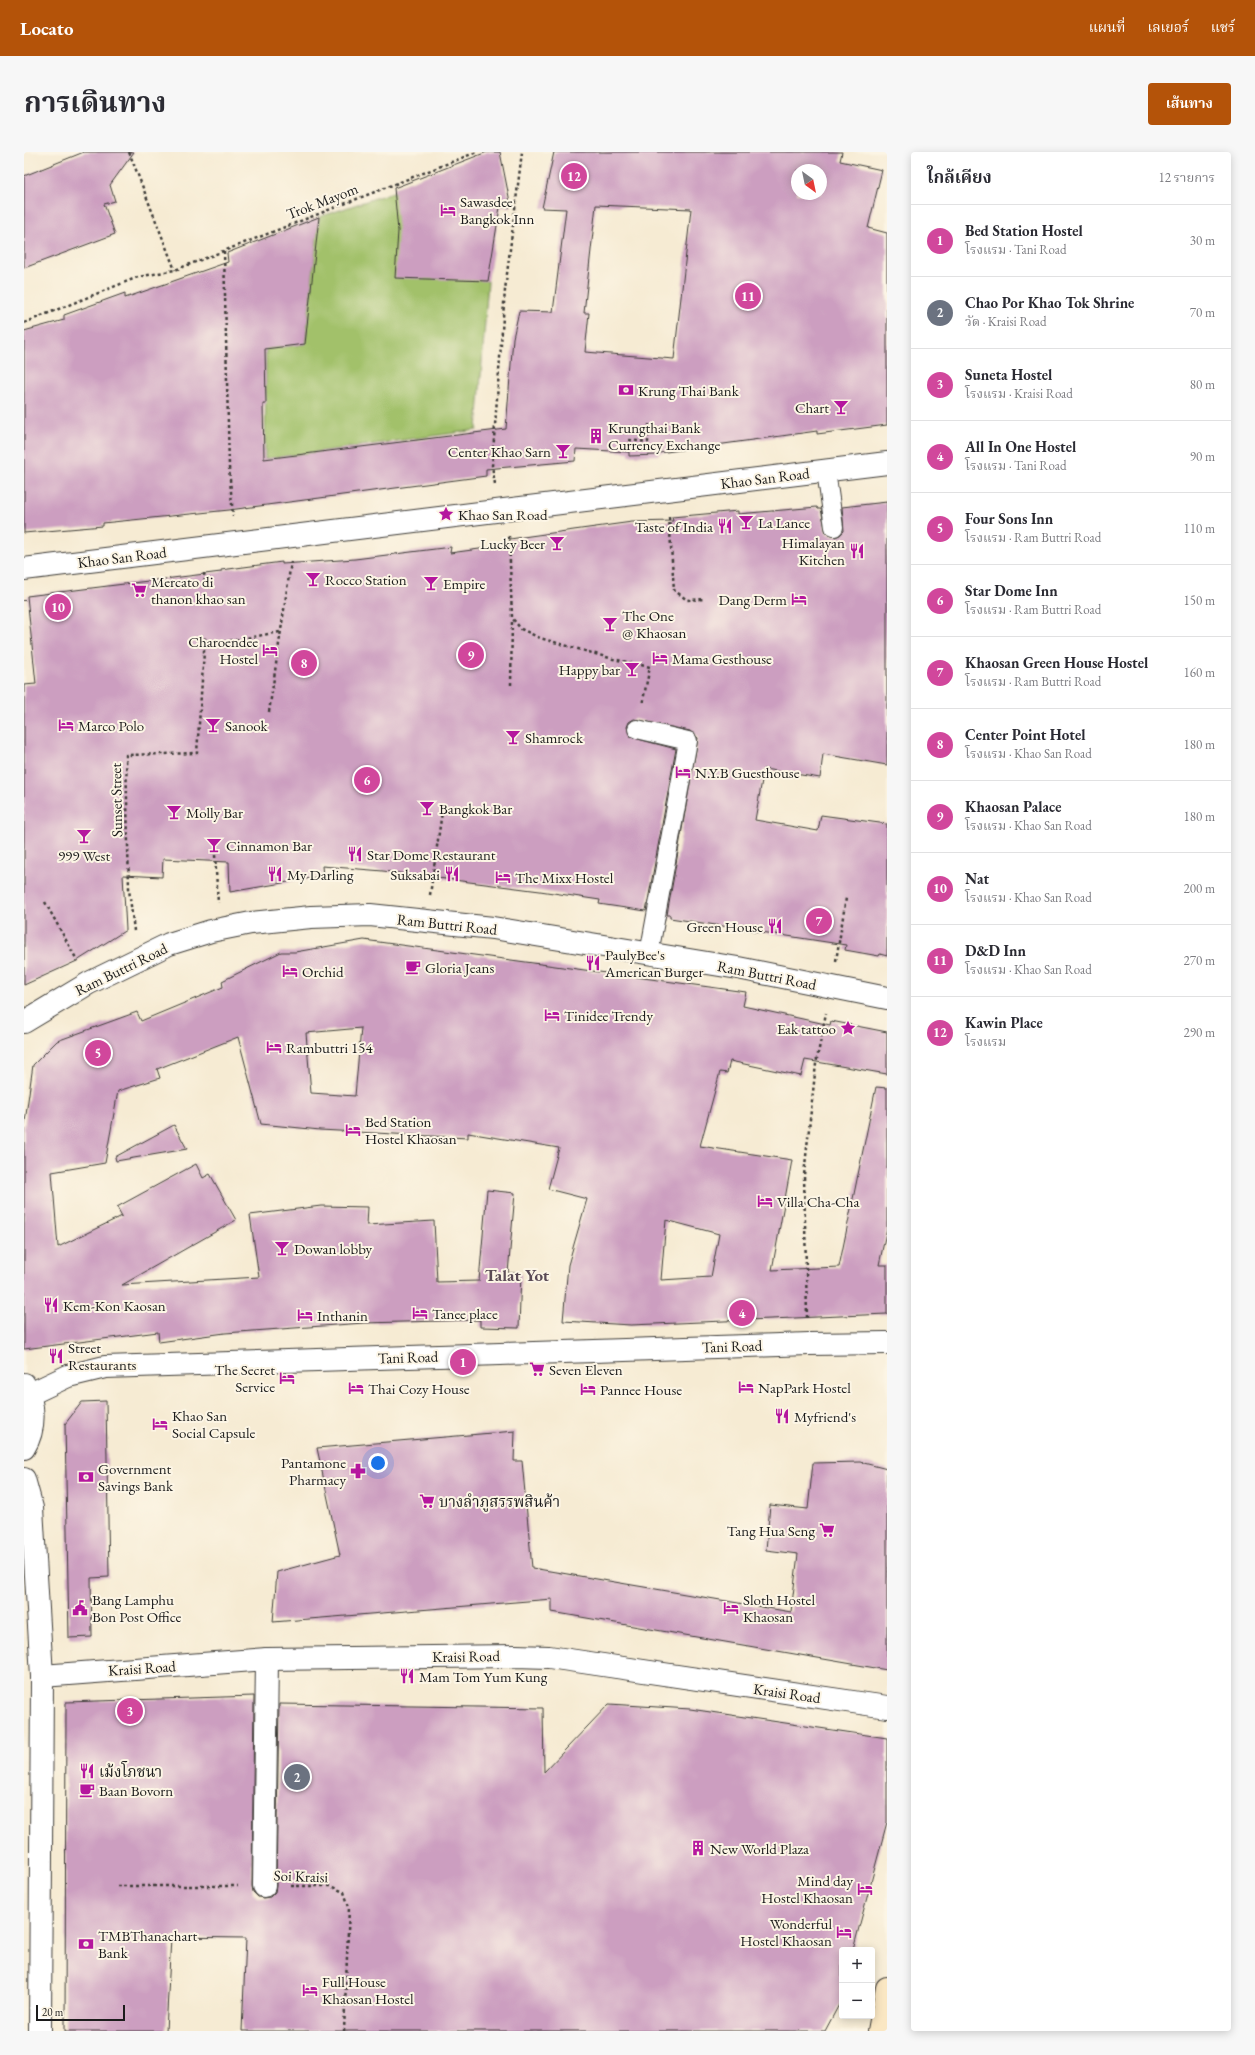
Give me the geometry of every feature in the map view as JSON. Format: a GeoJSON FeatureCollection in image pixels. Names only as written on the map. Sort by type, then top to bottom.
{"type":"FeatureCollection","features":[{"type":"Feature","properties":{"kind":"main road"},"geometry":{"type":"LineString","coordinates":[[879,2031],[887,1988]]}},
{"type":"Feature","properties":{"kind":"street","name":"Khao San Road"},"geometry":{"type":"LineString","coordinates":[[24,569],[887,464]]}},
{"type":"Feature","properties":{"kind":"street","name":"Ram Buttri Road"},"geometry":{"type":"LineString","coordinates":[[24,1022],[89,983],[169,944],[220,929],[251,923],[311,917],[370,915],[493,928],[738,968],[831,988],[887,998]]}},
{"type":"Feature","properties":{"kind":"street","name":"Tani Road"},"geometry":{"type":"LineString","coordinates":[[27,1389],[68,1376],[106,1367],[809,1344],[887,1343]]}},
{"type":"Feature","properties":{"kind":"street"},"geometry":{"type":"LineString","coordinates":[[24,1448],[32,1429],[32,1406],[27,1389]]}},
{"type":"Feature","properties":{"kind":"street"},"geometry":{"type":"LineString","coordinates":[[24,1479],[32,1508],[42,1676],[40,2031]]}},
{"type":"Feature","properties":{"kind":"street","name":"Kraisi Road"},"geometry":{"type":"LineString","coordinates":[[42,1676],[267,1659],[515,1656],[549,1657],[887,1707]]}},
{"type":"Feature","properties":{"kind":"street"},"geometry":{"type":"LineString","coordinates":[[264,1886],[267,1659]]}},
{"type":"Feature","properties":{"kind":"lane"},"geometry":{"type":"LineString","coordinates":[[826,471],[834,527]]}},
{"type":"Feature","properties":{"kind":"lane"},"geometry":{"type":"LineString","coordinates":[[637,729],[688,741],[649,954]]}},
{"type":"Feature","properties":{"kind":"path"},"geometry":{"type":"LineString","coordinates":[[129,152],[175,270]]}},
{"type":"Feature","properties":{"kind":"path","name":"Trok Mayom"},"geometry":{"type":"LineString","coordinates":[[24,323],[138,277],[175,270],[476,152]]}},
{"type":"Feature","properties":{"kind":"path"},"geometry":{"type":"LineString","coordinates":[[511,685],[512,618],[504,510],[492,466],[505,290],[522,152]]}},
{"type":"Feature","properties":{"kind":"path"},"geometry":{"type":"LineString","coordinates":[[224,251],[229,467],[235,543]]}},
{"type":"Feature","properties":{"kind":"path"},"geometry":{"type":"LineString","coordinates":[[629,440],[648,442],[649,424]]}},
{"type":"Feature","properties":{"kind":"path"},"geometry":{"type":"LineString","coordinates":[[667,490],[674,590],[687,600],[705,599]]}},
{"type":"Feature","properties":{"kind":"path"},"geometry":{"type":"LineString","coordinates":[[269,712],[295,535]]}},
{"type":"Feature","properties":{"kind":"path"},"geometry":{"type":"LineString","coordinates":[[512,618],[521,629],[540,638],[613,659],[650,667],[637,729]]}},
{"type":"Feature","properties":{"kind":"path"},"geometry":{"type":"LineString","coordinates":[[206,645],[280,632]]}},
{"type":"Feature","properties":{"kind":"path","name":"Sunset Street"},"geometry":{"type":"LineString","coordinates":[[138,960],[129,889],[126,755],[198,753],[206,645],[205,637]]}},
{"type":"Feature","properties":{"kind":"path"},"geometry":{"type":"LineString","coordinates":[[426,921],[443,805]]}},
{"type":"Feature","properties":{"kind":"path"},"geometry":{"type":"LineString","coordinates":[[215,855],[220,929]]}},
{"type":"Feature","properties":{"kind":"path"},"geometry":{"type":"LineString","coordinates":[[807,1324],[804,1175],[816,1064],[831,988],[846,898]]}},
{"type":"Feature","properties":{"kind":"path"},"geometry":{"type":"LineString","coordinates":[[45,902],[89,983]]}},
{"type":"Feature","properties":{"kind":"path","name":"Soi Kraisi"},"geometry":{"type":"LineString","coordinates":[[117,1886],[330,1886],[344,1892],[349,1908],[344,2031]]}},
{"type":"Feature","properties":{"kind":"green space"},"geometry":{"type":"Polygon","coordinates":[[[399,190],[408,267],[488,281],[477,430],[265,459],[266,349],[305,344],[319,217],[399,190]]]}},
{"type":"Feature","properties":{"kind":"building"},"geometry":{"type":"Polygon","coordinates":[[[84,152],[134,152],[110,185],[115,201],[104,204],[115,234],[24,268],[24,176],[84,152]]]}},
{"type":"Feature","properties":{"kind":"building","name":"Sawasdee Bangkok Inn"},"geometry":{"type":"Polygon","coordinates":[[[487,152],[500,152],[511,207],[500,207],[488,281],[395,278],[398,231],[394,188],[487,152]]]}},
{"type":"Feature","properties":{"kind":"building"},"geometry":{"type":"Polygon","coordinates":[[[554,152],[842,152],[840,161],[882,170],[868,228],[887,233],[887,425],[817,434],[817,431],[659,453],[658,455],[629,456],[629,452],[576,449],[575,461],[486,469],[486,476],[229,510],[103,523],[103,526],[24,533],[24,331],[64,320],[64,315],[125,293],[125,298],[228,262],[227,253],[319,217],[305,344],[265,349],[266,404],[263,404],[264,459],[506,429],[513,338],[519,311],[553,312],[566,209],[542,208],[554,152]],[[596,205],[584,313],[589,313],[585,352],[674,359],[691,209],[596,205]]]}},
{"type":"Feature","properties":{"kind":"building"},"geometry":{"type":"Polygon","coordinates":[[[887,502],[887,765],[823,754],[820,778],[764,769],[755,820],[818,831],[821,815],[887,824],[887,956],[845,950],[846,945],[670,918],[670,915],[667,915],[698,738],[690,731],[634,719],[629,722],[627,727],[630,737],[676,749],[646,911],[599,904],[600,900],[540,891],[383,871],[322,866],[323,876],[230,892],[229,862],[163,859],[162,877],[123,875],[126,930],[77,961],[24,985],[24,685],[36,684],[27,596],[221,572],[221,570],[282,562],[282,564],[355,559],[451,547],[450,553],[509,545],[510,539],[530,536],[632,522],[673,521],[672,517],[738,511],[738,514],[817,507],[818,509],[821,509],[826,533],[835,537],[844,531],[842,507],[887,502]]]}},
{"type":"Feature","properties":{"kind":"building"},"geometry":{"type":"Polygon","coordinates":[[[364,940],[746,992],[743,1006],[830,1025],[831,1021],[887,1032],[887,1074],[805,1060],[801,1076],[730,1061],[727,1073],[720,1072],[700,1146],[792,1160],[772,1270],[839,1267],[876,1087],[887,1088],[887,1228],[879,1265],[887,1265],[887,1314],[631,1325],[563,1321],[568,1265],[587,1199],[548,1189],[559,1148],[468,1133],[468,1138],[320,1130],[261,1124],[238,1037],[157,1069],[160,1078],[118,1091],[105,1163],[52,1172],[58,1247],[122,1216],[117,1207],[196,1164],[203,1178],[210,1174],[236,1220],[122,1285],[259,1277],[250,1215],[321,1206],[368,1207],[367,1225],[434,1221],[437,1282],[479,1281],[487,1190],[515,1193],[508,1273],[521,1273],[519,1328],[480,1327],[480,1320],[364,1323],[225,1333],[159,1342],[158,1332],[24,1349],[24,1129],[33,1065],[57,1041],[137,1012],[141,1021],[223,987],[222,981],[281,952],[295,952],[364,940]],[[361,1028],[306,1033],[311,1093],[355,1096],[361,1028]],[[666,1220],[661,1280],[711,1277],[719,1234],[666,1220]]]}},
{"type":"Feature","properties":{"kind":"building"},"geometry":{"type":"Polygon","coordinates":[[[174,1125],[187,1149],[116,1161],[115,1157],[174,1125]]]}},
{"type":"Feature","properties":{"kind":"building"},"geometry":{"type":"Polygon","coordinates":[[[106,1401],[109,1577],[91,1578],[92,1637],[69,1638],[65,1424],[82,1402],[106,1401]]]}},
{"type":"Feature","properties":{"kind":"building"},"geometry":{"type":"Polygon","coordinates":[[[515,1431],[514,1461],[522,1461],[532,1568],[791,1612],[798,1554],[766,1550],[770,1505],[808,1509],[813,1463],[860,1462],[887,1469],[887,1670],[552,1612],[552,1599],[273,1622],[277,1572],[340,1555],[317,1448],[515,1431]]]}},
{"type":"Feature","properties":{"kind":"building"},"geometry":{"type":"Polygon","coordinates":[[[254,1696],[252,1886],[253,1892],[258,1897],[263,1898],[270,1897],[275,1892],[276,1886],[279,1704],[543,1708],[544,1772],[609,1704],[690,1709],[887,1738],[887,1822],[854,1947],[839,1947],[839,2005],[825,2031],[242,2031],[246,1938],[171,1937],[166,2031],[65,2031],[66,1702],[254,1696]]]}},
{"type":"Feature","properties":{"kind":"place","name":"Kawin Place"},"geometry":{"type":"Point","coordinates":[574,176]}},
{"type":"Feature","properties":{"kind":"place","name":"Sawasdee Bangkok Inn"},"geometry":{"type":"Point","coordinates":[448,210]}},
{"type":"Feature","properties":{"kind":"place","name":"D&D Inn"},"geometry":{"type":"Point","coordinates":[748,296]}},
{"type":"Feature","properties":{"kind":"place","name":"Krung Thai Bank"},"geometry":{"type":"Point","coordinates":[626,390]}},
{"type":"Feature","properties":{"kind":"place","name":"Chart"},"geometry":{"type":"Point","coordinates":[841,407]}},
{"type":"Feature","properties":{"kind":"place","name":"Krungthai Bank Currency Exchange"},"geometry":{"type":"Point","coordinates":[596,436]}},
{"type":"Feature","properties":{"kind":"place","name":"Center Khao Sarn"},"geometry":{"type":"Point","coordinates":[563,451]}},
{"type":"Feature","properties":{"kind":"place","name":"Khao San Road"},"geometry":{"type":"Point","coordinates":[446,514]}},
{"type":"Feature","properties":{"kind":"place","name":"La Lance"},"geometry":{"type":"Point","coordinates":[746,522]}},
{"type":"Feature","properties":{"kind":"place","name":"Taste of India"},"geometry":{"type":"Point","coordinates":[725,526]}},
{"type":"Feature","properties":{"kind":"place","name":"Lucky Beer"},"geometry":{"type":"Point","coordinates":[557,543]}},
{"type":"Feature","properties":{"kind":"place","name":"Himalayan Kitchen"},"geometry":{"type":"Point","coordinates":[857,551]}},
{"type":"Feature","properties":{"kind":"place","name":"Rocco Station"},"geometry":{"type":"Point","coordinates":[313,579]}},
{"type":"Feature","properties":{"kind":"place","name":"Empire"},"geometry":{"type":"Point","coordinates":[431,583]}},
{"type":"Feature","properties":{"kind":"place","name":"Mercato di thanon khao san"},"geometry":{"type":"Point","coordinates":[139,590]}},
{"type":"Feature","properties":{"kind":"place","name":"Dang Derm"},"geometry":{"type":"Point","coordinates":[799,599]}},
{"type":"Feature","properties":{"kind":"place","name":"Nat"},"geometry":{"type":"Point","coordinates":[58,607]}},
{"type":"Feature","properties":{"kind":"place","name":"The One @ Khaosan"},"geometry":{"type":"Point","coordinates":[610,624]}},
{"type":"Feature","properties":{"kind":"place","name":"Charoendee Hostel"},"geometry":{"type":"Point","coordinates":[270,650]}},
{"type":"Feature","properties":{"kind":"place","name":"Khaosan Palace"},"geometry":{"type":"Point","coordinates":[471,655]}},
{"type":"Feature","properties":{"kind":"place","name":"Mama Gesthouse"},"geometry":{"type":"Point","coordinates":[660,658]}},
{"type":"Feature","properties":{"kind":"place","name":"Center Point Hotel"},"geometry":{"type":"Point","coordinates":[304,663]}},
{"type":"Feature","properties":{"kind":"place","name":"Happy bar"},"geometry":{"type":"Point","coordinates":[632,669]}},
{"type":"Feature","properties":{"kind":"place","name":"Marco Polo"},"geometry":{"type":"Point","coordinates":[66,725]}},
{"type":"Feature","properties":{"kind":"place","name":"Sanook"},"geometry":{"type":"Point","coordinates":[213,725]}},
{"type":"Feature","properties":{"kind":"place","name":"Shamrock"},"geometry":{"type":"Point","coordinates":[513,737]}},
{"type":"Feature","properties":{"kind":"place","name":"N.Y.B Guesthouse"},"geometry":{"type":"Point","coordinates":[683,772]}},
{"type":"Feature","properties":{"kind":"place","name":"Star Dome Inn"},"geometry":{"type":"Point","coordinates":[367,780]}},
{"type":"Feature","properties":{"kind":"place","name":"Bangkok Bar"},"geometry":{"type":"Point","coordinates":[427,808]}},
{"type":"Feature","properties":{"kind":"place","name":"Molly Bar"},"geometry":{"type":"Point","coordinates":[174,812]}},
{"type":"Feature","properties":{"kind":"place","name":"999 West"},"geometry":{"type":"Point","coordinates":[84,836]}},
{"type":"Feature","properties":{"kind":"place","name":"Cinnamon Bar"},"geometry":{"type":"Point","coordinates":[214,845]}},
{"type":"Feature","properties":{"kind":"place","name":"Star Dome Restaurant"},"geometry":{"type":"Point","coordinates":[355,854]}},
{"type":"Feature","properties":{"kind":"place","name":"My Darling"},"geometry":{"type":"Point","coordinates":[275,874]}},
{"type":"Feature","properties":{"kind":"place","name":"Suksabai"},"geometry":{"type":"Point","coordinates":[452,874]}},
{"type":"Feature","properties":{"kind":"place","name":"The Mixx Hostel"},"geometry":{"type":"Point","coordinates":[503,877]}},
{"type":"Feature","properties":{"kind":"place","name":"Khaosan Green House Hostel"},"geometry":{"type":"Point","coordinates":[819,921]}},
{"type":"Feature","properties":{"kind":"place","name":"Green House"},"geometry":{"type":"Point","coordinates":[775,926]}},
{"type":"Feature","properties":{"kind":"place","name":"PaulyBee's American Burger"},"geometry":{"type":"Point","coordinates":[593,963]}},
{"type":"Feature","properties":{"kind":"place","name":"Gloria Jeans"},"geometry":{"type":"Point","coordinates":[413,967]}},
{"type":"Feature","properties":{"kind":"place","name":"Orchid"},"geometry":{"type":"Point","coordinates":[290,971]}},
{"type":"Feature","properties":{"kind":"place","name":"Tinidee Trendy"},"geometry":{"type":"Point","coordinates":[552,1015]}},
{"type":"Feature","properties":{"kind":"place","name":"Eak tattoo"},"geometry":{"type":"Point","coordinates":[848,1028]}},
{"type":"Feature","properties":{"kind":"place","name":"Rambuttri 154"},"geometry":{"type":"Point","coordinates":[274,1047]}},
{"type":"Feature","properties":{"kind":"place","name":"Four Sons Inn"},"geometry":{"type":"Point","coordinates":[98,1053]}},
{"type":"Feature","properties":{"kind":"place","name":"Bed Station Hostel Khaosan"},"geometry":{"type":"Point","coordinates":[353,1130]}},
{"type":"Feature","properties":{"kind":"place","name":"Villa Cha-Cha"},"geometry":{"type":"Point","coordinates":[765,1201]}},
{"type":"Feature","properties":{"kind":"place","name":"Dowan lobby"},"geometry":{"type":"Point","coordinates":[282,1248]}},
{"type":"Feature","properties":{"kind":"place","name":"Kem-Kon Kaosan"},"geometry":{"type":"Point","coordinates":[51,1305]}},
{"type":"Feature","properties":{"kind":"place","name":"Tanee place"},"geometry":{"type":"Point","coordinates":[420,1313]}},
{"type":"Feature","properties":{"kind":"place","name":"All In One Hostel"},"geometry":{"type":"Point","coordinates":[742,1313]}},
{"type":"Feature","properties":{"kind":"place","name":"Inthanin"},"geometry":{"type":"Point","coordinates":[305,1315]}},
{"type":"Feature","properties":{"kind":"place","name":"Street Restaurants"},"geometry":{"type":"Point","coordinates":[56,1356]}},
{"type":"Feature","properties":{"kind":"place","name":"Bed Station Hostel"},"geometry":{"type":"Point","coordinates":[463,1362]}},
{"type":"Feature","properties":{"kind":"place","name":"Seven Eleven"},"geometry":{"type":"Point","coordinates":[537,1369]}},
{"type":"Feature","properties":{"kind":"place","name":"The Secret Service"},"geometry":{"type":"Point","coordinates":[287,1378]}},
{"type":"Feature","properties":{"kind":"place","name":"NapPark Hostel"},"geometry":{"type":"Point","coordinates":[746,1387]}},
{"type":"Feature","properties":{"kind":"place","name":"Thai Cozy House"},"geometry":{"type":"Point","coordinates":[356,1388]}},
{"type":"Feature","properties":{"kind":"place","name":"Pannee House"},"geometry":{"type":"Point","coordinates":[588,1389]}},
{"type":"Feature","properties":{"kind":"place","name":"Myfriend's"},"geometry":{"type":"Point","coordinates":[782,1416]}},
{"type":"Feature","properties":{"kind":"place","name":"Khao San Social Capsule"},"geometry":{"type":"Point","coordinates":[160,1424]}},
{"type":"Feature","properties":{"kind":"place","name":"Pantamone Pharmacy"},"geometry":{"type":"Point","coordinates":[358,1471]}},
{"type":"Feature","properties":{"kind":"place","name":"Government Savings Bank"},"geometry":{"type":"Point","coordinates":[86,1477]}},
{"type":"Feature","properties":{"kind":"place","name":"บางลำภูสรรพสินค้า"},"geometry":{"type":"Point","coordinates":[427,1501]}},
{"type":"Feature","properties":{"kind":"place","name":"Tang Hua Seng"},"geometry":{"type":"Point","coordinates":[827,1530]}},
{"type":"Feature","properties":{"kind":"place","name":"Bang Lamphu Bon Post Office"},"geometry":{"type":"Point","coordinates":[80,1608]}},
{"type":"Feature","properties":{"kind":"place","name":"Sloth Hostel Khaosan"},"geometry":{"type":"Point","coordinates":[731,1608]}},
{"type":"Feature","properties":{"kind":"place","name":"Mam Tom Yum Kung"},"geometry":{"type":"Point","coordinates":[407,1676]}},
{"type":"Feature","properties":{"kind":"place","name":"Suneta Hostel"},"geometry":{"type":"Point","coordinates":[130,1711]}},
{"type":"Feature","properties":{"kind":"place","name":"เม้งโภชนา"},"geometry":{"type":"Point","coordinates":[87,1771]}},
{"type":"Feature","properties":{"kind":"place","name":"Chao Por Khao Tok Shrine"},"geometry":{"type":"Point","coordinates":[297,1777]}},
{"type":"Feature","properties":{"kind":"place","name":"Baan Bovorn"},"geometry":{"type":"Point","coordinates":[87,1790]}},
{"type":"Feature","properties":{"kind":"place","name":"New World Plaza"},"geometry":{"type":"Point","coordinates":[698,1848]}},
{"type":"Feature","properties":{"kind":"place","name":"Mind day Hostel Khaosan"},"geometry":{"type":"Point","coordinates":[865,1889]}},
{"type":"Feature","properties":{"kind":"place","name":"Wonderful Hostel Khaosan"},"geometry":{"type":"Point","coordinates":[844,1932]}},
{"type":"Feature","properties":{"kind":"place","name":"TMBThanachart Bank"},"geometry":{"type":"Point","coordinates":[86,1944]}},
{"type":"Feature","properties":{"kind":"place","name":"Full House Khaosan Hostel"},"geometry":{"type":"Point","coordinates":[310,1990]}},
{"type":"Feature","properties":{"kind":"district","name":"Talat Yot"},"geometry":{"type":"Point","coordinates":[517,1275]}}]}
